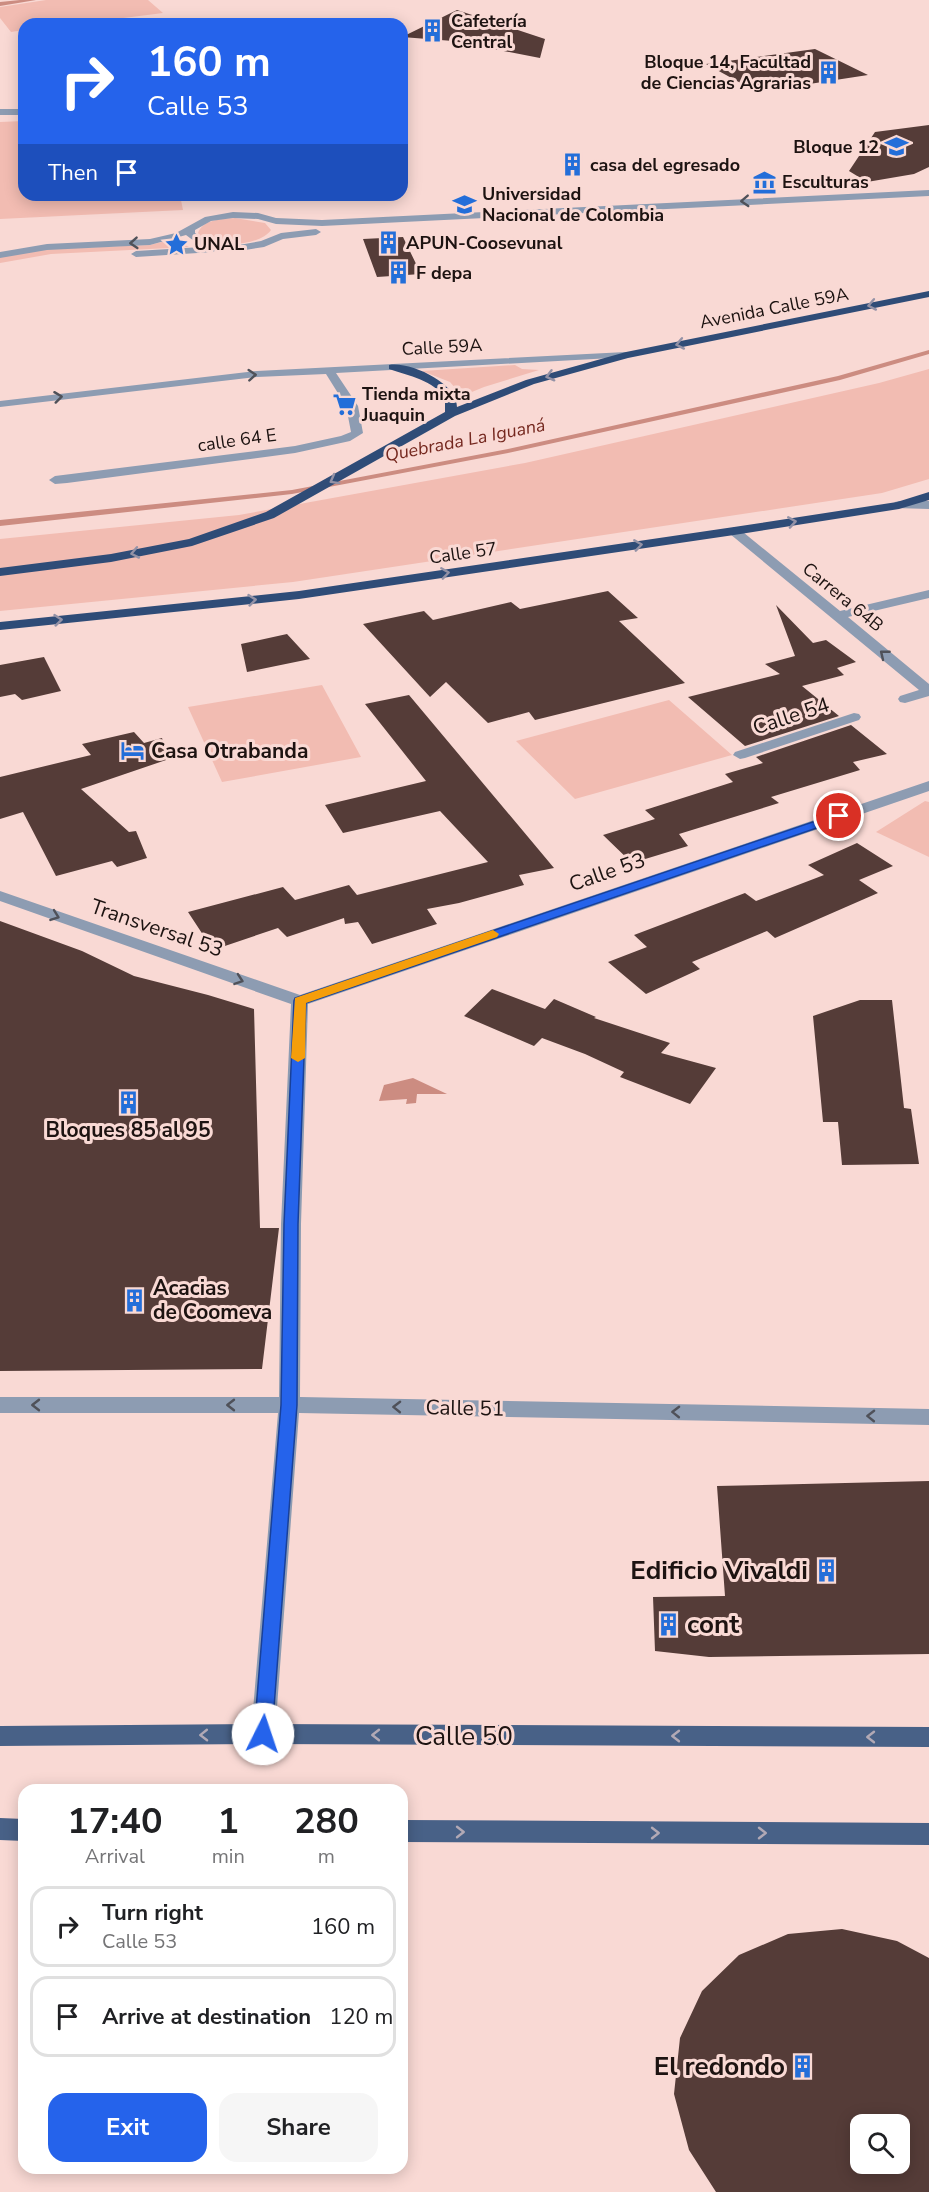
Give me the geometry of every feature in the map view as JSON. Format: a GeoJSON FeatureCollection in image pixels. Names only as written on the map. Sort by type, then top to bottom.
{"type":"FeatureCollection","features":[{"type":"Feature","properties":{"kind":"highway","name":"Avenida Calle 59A"},"geometry":{"type":"LineString","coordinates":[[626,355],[929,294]]}},
{"type":"Feature","properties":{"kind":"highway"},"geometry":{"type":"LineString","coordinates":[[0,572],[111,558],[192,542],[270,515],[451,414],[530,381],[626,355]]}},
{"type":"Feature","properties":{"kind":"highway"},"geometry":{"type":"LineString","coordinates":[[393,367],[422,377],[441,387],[451,400],[451,414]]}},
{"type":"Feature","properties":{"kind":"highway","name":"Calle 57"},"geometry":{"type":"LineString","coordinates":[[0,626],[299,595],[734,531],[899,505],[929,496]]}},
{"type":"Feature","properties":{"kind":"main road","name":"Calle 50"},"geometry":{"type":"LineString","coordinates":[[0,1736],[263,1734],[929,1737]]}},
{"type":"Feature","properties":{"kind":"main road"},"geometry":{"type":"LineString","coordinates":[[0,1829],[18,1830]]}},
{"type":"Feature","properties":{"kind":"main road"},"geometry":{"type":"LineString","coordinates":[[408,1832],[929,1834]]}},
{"type":"Feature","properties":{"kind":"street"},"geometry":{"type":"LineString","coordinates":[[0,112],[18,112]]}},
{"type":"Feature","properties":{"kind":"street"},"geometry":{"type":"LineString","coordinates":[[0,255],[30,250],[150,242],[190,230],[208,219],[233,215],[258,216],[276,221],[322,223],[929,193]]}},
{"type":"Feature","properties":{"kind":"street"},"geometry":{"type":"LineString","coordinates":[[51,258],[181,252],[260,245],[281,236],[317,232],[929,202]]}},
{"type":"Feature","properties":{"kind":"street"},"geometry":{"type":"LineString","coordinates":[[276,221],[284,228],[281,236]]}},
{"type":"Feature","properties":{"kind":"street"},"geometry":{"type":"LineString","coordinates":[[190,230],[190,234],[196,241],[221,248]]}},
{"type":"Feature","properties":{"kind":"street"},"geometry":{"type":"LineString","coordinates":[[0,249],[30,250]]}},
{"type":"Feature","properties":{"kind":"street","name":"Calle 59A"},"geometry":{"type":"LineString","coordinates":[[0,404],[209,378],[626,355]]}},
{"type":"Feature","properties":{"kind":"street","name":"calle 64 E"},"geometry":{"type":"LineString","coordinates":[[55,480],[196,464],[312,447],[349,438],[357,433],[352,406],[331,374]]}},
{"type":"Feature","properties":{"kind":"street"},"geometry":{"type":"LineString","coordinates":[[899,505],[929,505]]}},
{"type":"Feature","properties":{"kind":"street","name":"Carrera 64B"},"geometry":{"type":"LineString","coordinates":[[734,531],[929,692]]}},
{"type":"Feature","properties":{"kind":"street"},"geometry":{"type":"LineString","coordinates":[[837,616],[929,594]]}},
{"type":"Feature","properties":{"kind":"street"},"geometry":{"type":"LineString","coordinates":[[905,699],[929,692]]}},
{"type":"Feature","properties":{"kind":"street","name":"Calle 54"},"geometry":{"type":"LineString","coordinates":[[740,755],[854,717]]}},
{"type":"Feature","properties":{"kind":"street","name":"Calle 53"},"geometry":{"type":"LineString","coordinates":[[300,1001],[929,786]]}},
{"type":"Feature","properties":{"kind":"street","name":"Transversal 53"},"geometry":{"type":"LineString","coordinates":[[0,896],[300,1001]]}},
{"type":"Feature","properties":{"kind":"street"},"geometry":{"type":"LineString","coordinates":[[263,1734],[289,1405],[291,1224],[300,1001]]}},
{"type":"Feature","properties":{"kind":"street","name":"Calle 51"},"geometry":{"type":"LineString","coordinates":[[0,1404],[289,1405],[929,1417]]}},
{"type":"Feature","properties":{"kind":"shaded area"},"geometry":{"type":"Polygon","coordinates":[[[46,0],[148,0],[163,13],[123,18],[18,18],[18,31],[11,32],[0,18],[0,7],[46,0]]]}},
{"type":"Feature","properties":{"kind":"shaded area"},"geometry":{"type":"Polygon","coordinates":[[[18,121],[18,201],[181,201],[183,210],[0,219],[0,122],[18,121]]]}},
{"type":"Feature","properties":{"kind":"shaded area"},"geometry":{"type":"Polygon","coordinates":[[[235,218],[265,223],[271,230],[256,240],[234,244],[213,242],[198,233],[200,228],[208,222],[235,218]]]}},
{"type":"Feature","properties":{"kind":"shaded area"},"geometry":{"type":"Polygon","coordinates":[[[173,239],[189,247],[51,254],[0,263],[0,257],[49,249],[150,245],[173,239]]]}},
{"type":"Feature","properties":{"kind":"shaded area"},"geometry":{"type":"Polygon","coordinates":[[[515,365],[522,369],[539,370],[462,396],[450,382],[422,371],[515,365]]]}},
{"type":"Feature","properties":{"kind":"shaded area"},"geometry":{"type":"Polygon","coordinates":[[[929,369],[929,479],[882,493],[293,582],[0,611],[0,539],[239,515],[525,463],[879,383],[929,369]]]}},
{"type":"Feature","properties":{"kind":"shaded area"},"geometry":{"type":"Polygon","coordinates":[[[322,685],[361,757],[222,782],[188,707],[322,685]]]}},
{"type":"Feature","properties":{"kind":"shaded area"},"geometry":{"type":"Polygon","coordinates":[[[669,700],[732,755],[575,799],[516,741],[669,700]]]}},
{"type":"Feature","properties":{"kind":"shaded area"},"geometry":{"type":"Polygon","coordinates":[[[925,801],[929,802],[929,857],[876,832],[925,801]]]}},
{"type":"Feature","properties":{"kind":"shaded area"},"geometry":{"type":"Polygon","coordinates":[[[413,1078],[447,1094],[417,1094],[416,1103],[406,1104],[407,1099],[379,1101],[384,1085],[413,1078]]]}},
{"type":"Feature","properties":{"kind":"building"},"geometry":{"type":"Polygon","coordinates":[[[457,10],[545,39],[540,58],[453,41],[408,37],[408,34],[457,10]]]}},
{"type":"Feature","properties":{"kind":"building","name":"Bloque 14, Facultad de Ciencias Agrarias"},"geometry":{"type":"Polygon","coordinates":[[[815,49],[868,75],[757,92],[706,64],[815,49]]]}},
{"type":"Feature","properties":{"kind":"building","name":"Bloque 12"},"geometry":{"type":"Polygon","coordinates":[[[929,125],[929,167],[914,174],[867,182],[849,171],[875,132],[929,125]]]}},
{"type":"Feature","properties":{"kind":"building"},"geometry":{"type":"Polygon","coordinates":[[[403,237],[421,274],[377,277],[363,239],[403,237]]]}},
{"type":"Feature","properties":{"kind":"building"},"geometry":{"type":"Polygon","coordinates":[[[608,591],[638,618],[619,621],[685,683],[535,720],[529,712],[488,723],[446,682],[430,697],[363,624],[424,611],[433,620],[511,602],[520,609],[608,591]]]}},
{"type":"Feature","properties":{"kind":"building"},"geometry":{"type":"Polygon","coordinates":[[[776,605],[813,643],[826,640],[856,662],[837,668],[844,675],[802,686],[839,716],[745,746],[688,697],[780,674],[765,664],[795,656],[776,605]]]}},
{"type":"Feature","properties":{"kind":"building"},"geometry":{"type":"Polygon","coordinates":[[[287,634],[310,659],[247,672],[241,644],[287,634]]]}},
{"type":"Feature","properties":{"kind":"building"},"geometry":{"type":"Polygon","coordinates":[[[44,657],[61,691],[22,700],[15,694],[0,697],[0,665],[44,657]]]}},
{"type":"Feature","properties":{"kind":"building"},"geometry":{"type":"Polygon","coordinates":[[[409,695],[554,868],[519,875],[524,885],[459,903],[427,909],[437,924],[372,944],[358,922],[345,924],[344,918],[287,937],[278,928],[213,950],[188,912],[283,887],[295,900],[349,885],[357,895],[488,862],[440,811],[343,833],[325,805],[426,781],[365,704],[409,695]]]}},
{"type":"Feature","properties":{"kind":"building"},"geometry":{"type":"Polygon","coordinates":[[[851,725],[887,754],[853,762],[860,770],[771,797],[779,803],[679,834],[688,846],[632,863],[603,835],[655,819],[645,810],[733,782],[725,774],[763,763],[756,757],[851,725]]]}},
{"type":"Feature","properties":{"kind":"building"},"geometry":{"type":"Polygon","coordinates":[[[134,732],[144,743],[162,738],[169,759],[81,789],[129,832],[136,831],[147,858],[117,867],[112,861],[56,876],[23,812],[0,819],[0,777],[91,755],[82,744],[134,732]]]}},
{"type":"Feature","properties":{"kind":"building"},"geometry":{"type":"Polygon","coordinates":[[[857,843],[893,866],[859,880],[878,893],[775,938],[767,931],[692,962],[700,969],[646,994],[608,962],[647,947],[634,935],[745,893],[756,901],[824,875],[808,865],[857,843]]]}},
{"type":"Feature","properties":{"kind":"building"},"geometry":{"type":"Polygon","coordinates":[[[0,921],[82,951],[134,976],[254,1009],[260,1228],[279,1228],[262,1369],[0,1371],[0,921]]]}},
{"type":"Feature","properties":{"kind":"building"},"geometry":{"type":"Polygon","coordinates":[[[492,989],[545,1009],[554,999],[596,1017],[594,1018],[670,1043],[661,1053],[716,1068],[690,1104],[620,1077],[624,1072],[585,1054],[542,1038],[534,1046],[464,1016],[492,989]]]}},
{"type":"Feature","properties":{"kind":"building"},"geometry":{"type":"Polygon","coordinates":[[[860,1000],[892,1000],[904,1108],[911,1109],[919,1164],[842,1165],[838,1122],[823,1122],[813,1016],[860,1000]]]}},
{"type":"Feature","properties":{"kind":"building","name":"Edificio Vivaldi"},"geometry":{"type":"Polygon","coordinates":[[[929,1481],[929,1654],[709,1657],[655,1651],[653,1597],[725,1596],[717,1486],[929,1481]]]}},
{"type":"Feature","properties":{"kind":"building","name":"El redondo"},"geometry":{"type":"Polygon","coordinates":[[[842,1929],[897,1941],[929,1958],[929,2192],[716,2192],[689,2150],[674,2094],[680,2038],[702,1991],[739,1955],[788,1934],[842,1929]]]}},
{"type":"Feature","properties":{"kind":"waterway"},"geometry":{"type":"LineString","coordinates":[[0,4],[33,0]]}},
{"type":"Feature","properties":{"kind":"waterway","name":"Quebrada La Iguaná"},"geometry":{"type":"LineString","coordinates":[[0,523],[292,492],[508,451],[840,378],[929,352]]}},
{"type":"Feature","properties":{"kind":"slow traffic"},"geometry":{"type":"LineString","coordinates":[[298,1058],[300,1001],[493,934]]}},
{"type":"Feature","properties":{"kind":"place","name":"Cafetería Central"},"geometry":{"type":"Point","coordinates":[433,31]}},
{"type":"Feature","properties":{"kind":"place","name":"Bloque 14, Facultad de Ciencias Agrarias"},"geometry":{"type":"Point","coordinates":[829,72]}},
{"type":"Feature","properties":{"kind":"place","name":"Bloque 12"},"geometry":{"type":"Point","coordinates":[897,147]}},
{"type":"Feature","properties":{"kind":"place","name":"casa del egresado"},"geometry":{"type":"Point","coordinates":[572,165]}},
{"type":"Feature","properties":{"kind":"place","name":"Esculturas"},"geometry":{"type":"Point","coordinates":[764,182]}},
{"type":"Feature","properties":{"kind":"place","name":"Universidad Nacional de Colombia"},"geometry":{"type":"Point","coordinates":[464,204]}},
{"type":"Feature","properties":{"kind":"place","name":"APUN-Coosevunal"},"geometry":{"type":"Point","coordinates":[388,243]}},
{"type":"Feature","properties":{"kind":"place","name":"UNAL"},"geometry":{"type":"Point","coordinates":[176,244]}},
{"type":"Feature","properties":{"kind":"place","name":"F depa"},"geometry":{"type":"Point","coordinates":[398,273]}},
{"type":"Feature","properties":{"kind":"place","name":"Tienda mixta Juaquin"},"geometry":{"type":"Point","coordinates":[344,404]}},
{"type":"Feature","properties":{"kind":"place","name":"Casa Otrabanda"},"geometry":{"type":"Point","coordinates":[133,751]}},
{"type":"Feature","properties":{"kind":"place","name":"Bloques 85 al 95"},"geometry":{"type":"Point","coordinates":[128,1102]}},
{"type":"Feature","properties":{"kind":"place","name":"Acacias de Coomeva"},"geometry":{"type":"Point","coordinates":[135,1300]}},
{"type":"Feature","properties":{"kind":"place","name":"Edificio Vivaldi"},"geometry":{"type":"Point","coordinates":[826,1570]}},
{"type":"Feature","properties":{"kind":"place","name":"cont"},"geometry":{"type":"Point","coordinates":[669,1624]}},
{"type":"Feature","properties":{"kind":"place","name":"El redondo"},"geometry":{"type":"Point","coordinates":[803,2066]}},
{"type":"Feature","properties":{"kind":"route"},"geometry":{"type":"LineString","coordinates":[[263,1734],[289,1405],[291,1224],[300,1001],[839,816]]}}]}
